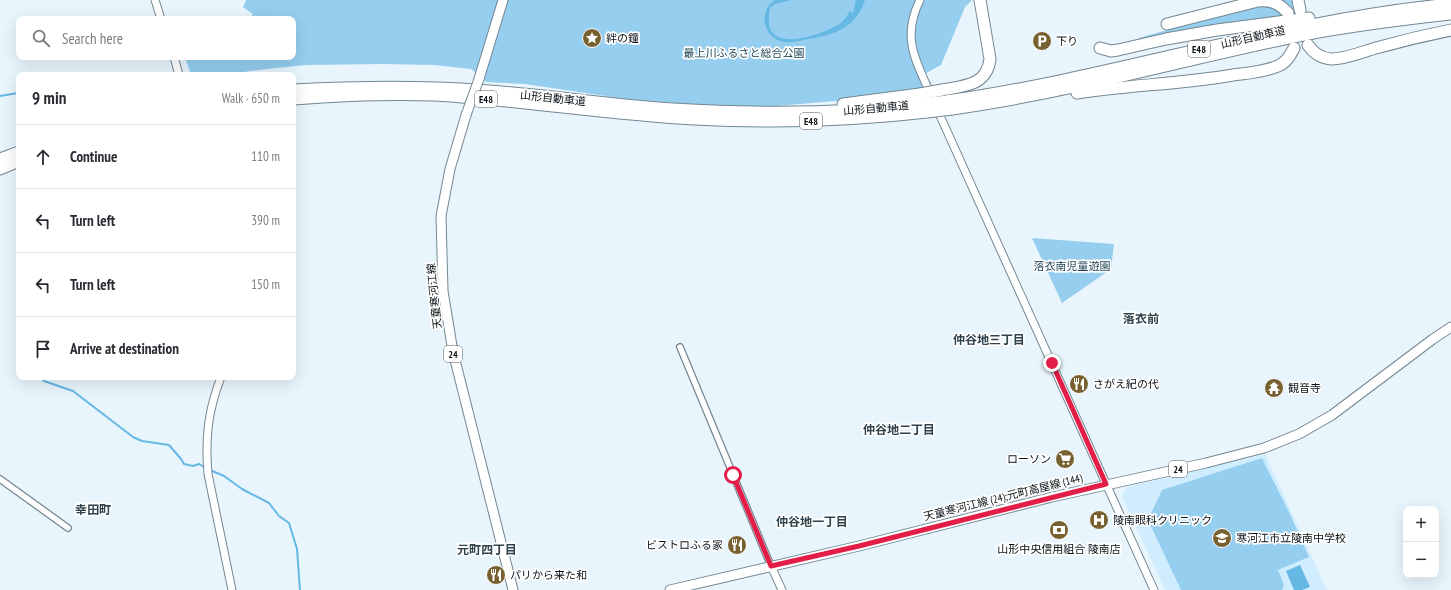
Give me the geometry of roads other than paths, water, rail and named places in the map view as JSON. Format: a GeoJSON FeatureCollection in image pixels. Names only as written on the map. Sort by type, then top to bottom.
{"type":"FeatureCollection","features":[{"type":"Feature","properties":{"kind":"highway"},"geometry":{"type":"LineString","coordinates":[[924,103],[942,90],[975,83],[984,76],[989,66],[990,59],[980,0]]}},
{"type":"Feature","properties":{"kind":"highway"},"geometry":{"type":"LineString","coordinates":[[1167,24],[1258,1],[1272,1],[1277,3],[1288,13]]}},
{"type":"Feature","properties":{"kind":"highway","name":"山形自動車道"},"geometry":{"type":"LineString","coordinates":[[950,105],[1062,81],[1296,27],[1378,13],[1451,4]]}},
{"type":"Feature","properties":{"kind":"highway"},"geometry":{"type":"LineString","coordinates":[[1100,48],[1111,51],[1118,50],[1166,39],[1217,30],[1339,13],[1414,5],[1439,5]]}},
{"type":"Feature","properties":{"kind":"highway","name":"山形自動車道"},"geometry":{"type":"LineString","coordinates":[[693,115],[755,112],[836,111],[924,103],[950,105],[1009,100],[1063,90],[1313,33],[1389,20],[1451,14]]}},
{"type":"Feature","properties":{"kind":"highway"},"geometry":{"type":"LineString","coordinates":[[1308,45],[1321,57],[1333,59],[1451,30]]}},
{"type":"Feature","properties":{"kind":"highway"},"geometry":{"type":"LineString","coordinates":[[950,105],[983,108],[1106,89],[1184,82],[1256,72],[1284,63],[1294,48]]}},
{"type":"Feature","properties":{"kind":"highway","name":"山形自動車道"},"geometry":{"type":"LineString","coordinates":[[296,90],[375,86],[463,89],[676,114]]}},
{"type":"Feature","properties":{"kind":"highway","name":"山形自動車道"},"geometry":{"type":"LineString","coordinates":[[296,99],[375,95],[461,97],[789,122],[888,117],[924,103]]}},
{"type":"Feature","properties":{"kind":"highway"},"geometry":{"type":"LineString","coordinates":[[0,160],[16,153]]}},
{"type":"Feature","properties":{"kind":"highway"},"geometry":{"type":"LineString","coordinates":[[0,169],[16,162]]}},
{"type":"Feature","properties":{"kind":"main road","name":"天童寒河江線"},"geometry":{"type":"LineString","coordinates":[[504,0],[450,169],[441,216],[443,291],[453,352],[512,590]]}},
{"type":"Feature","properties":{"kind":"main road","name":"天童寒河江線 (24);元町高屋線 (144)"},"geometry":{"type":"LineString","coordinates":[[670,590],[859,546],[1106,484],[1206,463],[1264,448],[1299,434],[1332,415],[1412,354],[1451,327]]}},
{"type":"Feature","properties":{"kind":"street"},"geometry":{"type":"LineString","coordinates":[[155,0],[160,16]]}},
{"type":"Feature","properties":{"kind":"street"},"geometry":{"type":"LineString","coordinates":[[920,0],[912,17],[911,42],[914,55],[1154,590]]}},
{"type":"Feature","properties":{"kind":"street"},"geometry":{"type":"LineString","coordinates":[[175,60],[178,72]]}},
{"type":"Feature","properties":{"kind":"street"},"geometry":{"type":"LineString","coordinates":[[680,347],[782,590]]}},
{"type":"Feature","properties":{"kind":"street"},"geometry":{"type":"LineString","coordinates":[[220,380],[213,397],[209,418],[206,445],[207,464],[232,590]]}},
{"type":"Feature","properties":{"kind":"street"},"geometry":{"type":"LineString","coordinates":[[0,479],[68,528]]}},
{"type":"Feature","properties":{"kind":"waterway"},"geometry":{"type":"LineString","coordinates":[[0,96],[16,93]]}},
{"type":"Feature","properties":{"kind":"waterway"},"geometry":{"type":"LineString","coordinates":[[43,380],[73,391],[133,437],[142,441],[169,445],[184,464],[193,466],[199,464],[206,468]]}},
{"type":"Feature","properties":{"kind":"waterway"},"geometry":{"type":"LineString","coordinates":[[210,470],[224,476],[242,489],[269,503],[279,516],[289,523],[297,549],[300,590]]}},
{"type":"Feature","properties":{"kind":"place","name":"絆の鐘"},"geometry":{"type":"Point","coordinates":[592,38]}},
{"type":"Feature","properties":{"kind":"place","name":"下り"},"geometry":{"type":"Point","coordinates":[1042,41]}},
{"type":"Feature","properties":{"kind":"place","name":"さがえ紀の代"},"geometry":{"type":"Point","coordinates":[1079,384]}},
{"type":"Feature","properties":{"kind":"place","name":"観音寺"},"geometry":{"type":"Point","coordinates":[1274,388]}},
{"type":"Feature","properties":{"kind":"place","name":"ローソン"},"geometry":{"type":"Point","coordinates":[1065,459]}},
{"type":"Feature","properties":{"kind":"place","name":"陵南眼科クリニック"},"geometry":{"type":"Point","coordinates":[1099,520]}},
{"type":"Feature","properties":{"kind":"place","name":"山形中央信用組合 陵南店"},"geometry":{"type":"Point","coordinates":[1059,530]}},
{"type":"Feature","properties":{"kind":"place","name":"寒河江市立陵南中学校"},"geometry":{"type":"Point","coordinates":[1222,538]}},
{"type":"Feature","properties":{"kind":"place","name":"ビストロふる家"},"geometry":{"type":"Point","coordinates":[737,545]}},
{"type":"Feature","properties":{"kind":"place","name":"パリから来た和"},"geometry":{"type":"Point","coordinates":[496,575]}},
{"type":"Feature","properties":{"kind":"district","name":"落衣前"},"geometry":{"type":"Point","coordinates":[1141,319]}},
{"type":"Feature","properties":{"kind":"district","name":"仲谷地三丁目"},"geometry":{"type":"Point","coordinates":[989,340]}},
{"type":"Feature","properties":{"kind":"district","name":"仲谷地二丁目"},"geometry":{"type":"Point","coordinates":[899,430]}},
{"type":"Feature","properties":{"kind":"district","name":"幸田町"},"geometry":{"type":"Point","coordinates":[93,510]}},
{"type":"Feature","properties":{"kind":"district","name":"仲谷地一丁目"},"geometry":{"type":"Point","coordinates":[812,522]}},
{"type":"Feature","properties":{"kind":"district","name":"元町四丁目"},"geometry":{"type":"Point","coordinates":[487,550]}},
{"type":"Feature","properties":{"kind":"park label","name":"最上川ふるさと総合公園"},"geometry":{"type":"Point","coordinates":[744,53]}},
{"type":"Feature","properties":{"kind":"park label","name":"落衣南児童遊園"},"geometry":{"type":"Point","coordinates":[1072,266]}}]}
